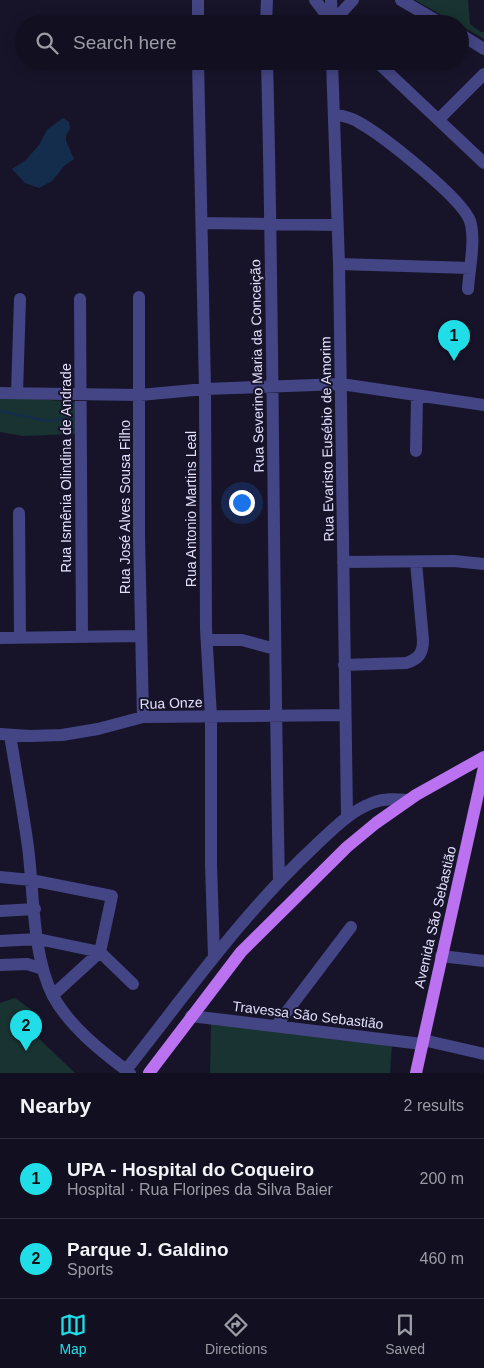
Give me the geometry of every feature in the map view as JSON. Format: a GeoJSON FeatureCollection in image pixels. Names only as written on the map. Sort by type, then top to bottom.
{"type":"FeatureCollection","features":[{"type":"Feature","properties":{"kind":"main road"},"geometry":{"type":"LineString","coordinates":[[149,1073],[241,952],[347,847],[376,823],[409,800],[484,757]]}},
{"type":"Feature","properties":{"kind":"main road","name":"Avenida São Sebastião"},"geometry":{"type":"LineString","coordinates":[[416,1073],[484,767]]}},
{"type":"Feature","properties":{"kind":"street"},"geometry":{"type":"LineString","coordinates":[[198,0],[198,15]]}},
{"type":"Feature","properties":{"kind":"street"},"geometry":{"type":"LineString","coordinates":[[266,0],[266,15]]}},
{"type":"Feature","properties":{"kind":"street"},"geometry":{"type":"LineString","coordinates":[[315,0],[326,15]]}},
{"type":"Feature","properties":{"kind":"street"},"geometry":{"type":"LineString","coordinates":[[332,0],[332,15]]}},
{"type":"Feature","properties":{"kind":"street"},"geometry":{"type":"LineString","coordinates":[[340,15],[354,0]]}},
{"type":"Feature","properties":{"kind":"street"},"geometry":{"type":"LineString","coordinates":[[400,0],[423,15]]}},
{"type":"Feature","properties":{"kind":"street"},"geometry":{"type":"LineString","coordinates":[[469,40],[484,49]]}},
{"type":"Feature","properties":{"kind":"street","name":"Rua Antonio Martins Leal"},"geometry":{"type":"LineString","coordinates":[[198,70],[214,957]]}},
{"type":"Feature","properties":{"kind":"street","name":"Rua Severino Maria da Conceição"},"geometry":{"type":"LineString","coordinates":[[267,70],[275,716],[280,881]]}},
{"type":"Feature","properties":{"kind":"street","name":"Rua Evaristo Eusébio de Amorim"},"geometry":{"type":"LineString","coordinates":[[333,70],[342,384],[347,816]]}},
{"type":"Feature","properties":{"kind":"street"},"geometry":{"type":"LineString","coordinates":[[389,70],[484,163]]}},
{"type":"Feature","properties":{"kind":"street"},"geometry":{"type":"LineString","coordinates":[[439,119],[484,74]]}},
{"type":"Feature","properties":{"kind":"street"},"geometry":{"type":"LineString","coordinates":[[335,114],[359,122],[377,134],[452,196],[463,209],[470,221],[472,235],[468,290]]}},
{"type":"Feature","properties":{"kind":"street"},"geometry":{"type":"LineString","coordinates":[[202,223],[337,226]]}},
{"type":"Feature","properties":{"kind":"street"},"geometry":{"type":"LineString","coordinates":[[339,264],[470,268]]}},
{"type":"Feature","properties":{"kind":"street","name":"Rua José Alves Sousa Filho"},"geometry":{"type":"LineString","coordinates":[[139,297],[139,475],[143,717]]}},
{"type":"Feature","properties":{"kind":"street"},"geometry":{"type":"LineString","coordinates":[[17,394],[20,299]]}},
{"type":"Feature","properties":{"kind":"street","name":"Rua Ismênia Olindina de Andrade"},"geometry":{"type":"LineString","coordinates":[[80,299],[82,636]]}},
{"type":"Feature","properties":{"kind":"street"},"geometry":{"type":"LineString","coordinates":[[0,393],[140,395],[205,389],[342,384],[484,405]]}},
{"type":"Feature","properties":{"kind":"street"},"geometry":{"type":"LineString","coordinates":[[416,451],[418,396]]}},
{"type":"Feature","properties":{"kind":"street"},"geometry":{"type":"LineString","coordinates":[[19,513],[20,638]]}},
{"type":"Feature","properties":{"kind":"street"},"geometry":{"type":"LineString","coordinates":[[343,562],[454,562],[484,564]]}},
{"type":"Feature","properties":{"kind":"street"},"geometry":{"type":"LineString","coordinates":[[344,665],[406,663],[420,656],[423,650],[423,640],[416,562]]}},
{"type":"Feature","properties":{"kind":"street"},"geometry":{"type":"LineString","coordinates":[[0,638],[141,636]]}},
{"type":"Feature","properties":{"kind":"street"},"geometry":{"type":"LineString","coordinates":[[207,640],[242,640],[275,649]]}},
{"type":"Feature","properties":{"kind":"street","name":"Rua Onze"},"geometry":{"type":"LineString","coordinates":[[5,735],[62,735],[98,729],[143,717],[345,715]]}},
{"type":"Feature","properties":{"kind":"street"},"geometry":{"type":"LineString","coordinates":[[5,735],[28,848],[43,969],[53,995],[64,1013],[79,1031],[128,1071],[241,923],[280,881],[347,816],[381,800],[393,798],[409,800]]}},
{"type":"Feature","properties":{"kind":"street"},"geometry":{"type":"LineString","coordinates":[[0,878],[31,880],[112,896],[100,952],[53,995]]}},
{"type":"Feature","properties":{"kind":"street"},"geometry":{"type":"LineString","coordinates":[[0,911],[35,909]]}},
{"type":"Feature","properties":{"kind":"street"},"geometry":{"type":"LineString","coordinates":[[276,1026],[351,927]]}},
{"type":"Feature","properties":{"kind":"street"},"geometry":{"type":"LineString","coordinates":[[0,941],[38,938],[100,952],[133,984]]}},
{"type":"Feature","properties":{"kind":"street"},"geometry":{"type":"LineString","coordinates":[[441,956],[484,961]]}},
{"type":"Feature","properties":{"kind":"street"},"geometry":{"type":"LineString","coordinates":[[0,965],[27,964],[43,969]]}},
{"type":"Feature","properties":{"kind":"street","name":"Travessa São Sebastião"},"geometry":{"type":"LineString","coordinates":[[191,1016],[423,1042],[484,1054]]}},
{"type":"Feature","properties":{"kind":"green space"},"geometry":{"type":"Polygon","coordinates":[[[415,0],[468,0],[470,24],[484,32],[484,39],[469,30],[469,15],[441,15],[415,0]]]}},
{"type":"Feature","properties":{"kind":"green space"},"geometry":{"type":"Polygon","coordinates":[[[0,396],[75,402],[75,434],[23,436],[0,432],[0,396]]]}},
{"type":"Feature","properties":{"kind":"green space"},"geometry":{"type":"Polygon","coordinates":[[[15,998],[40,1016],[30,1030],[75,1073],[0,1073],[0,1003],[15,998]]]}},
{"type":"Feature","properties":{"kind":"green space"},"geometry":{"type":"Polygon","coordinates":[[[211,1023],[392,1044],[390,1073],[210,1073],[211,1023]]]}},
{"type":"Feature","properties":{"kind":"water"},"geometry":{"type":"Polygon","coordinates":[[[63,118],[69,122],[70,129],[66,135],[66,141],[74,159],[64,166],[52,181],[39,188],[25,183],[12,169],[26,160],[39,145],[47,130],[63,118]]]}},
{"type":"Feature","properties":{"kind":"waterway"},"geometry":{"type":"LineString","coordinates":[[0,411],[47,421],[75,417]]}},
{"type":"Feature","properties":{"kind":"place","name":"UPA - Hospital do Coqueiro"},"geometry":{"type":"Point","coordinates":[454,361]}},
{"type":"Feature","properties":{"kind":"place","name":"Parque J. Galdino"},"geometry":{"type":"Point","coordinates":[26,1051]}}]}
